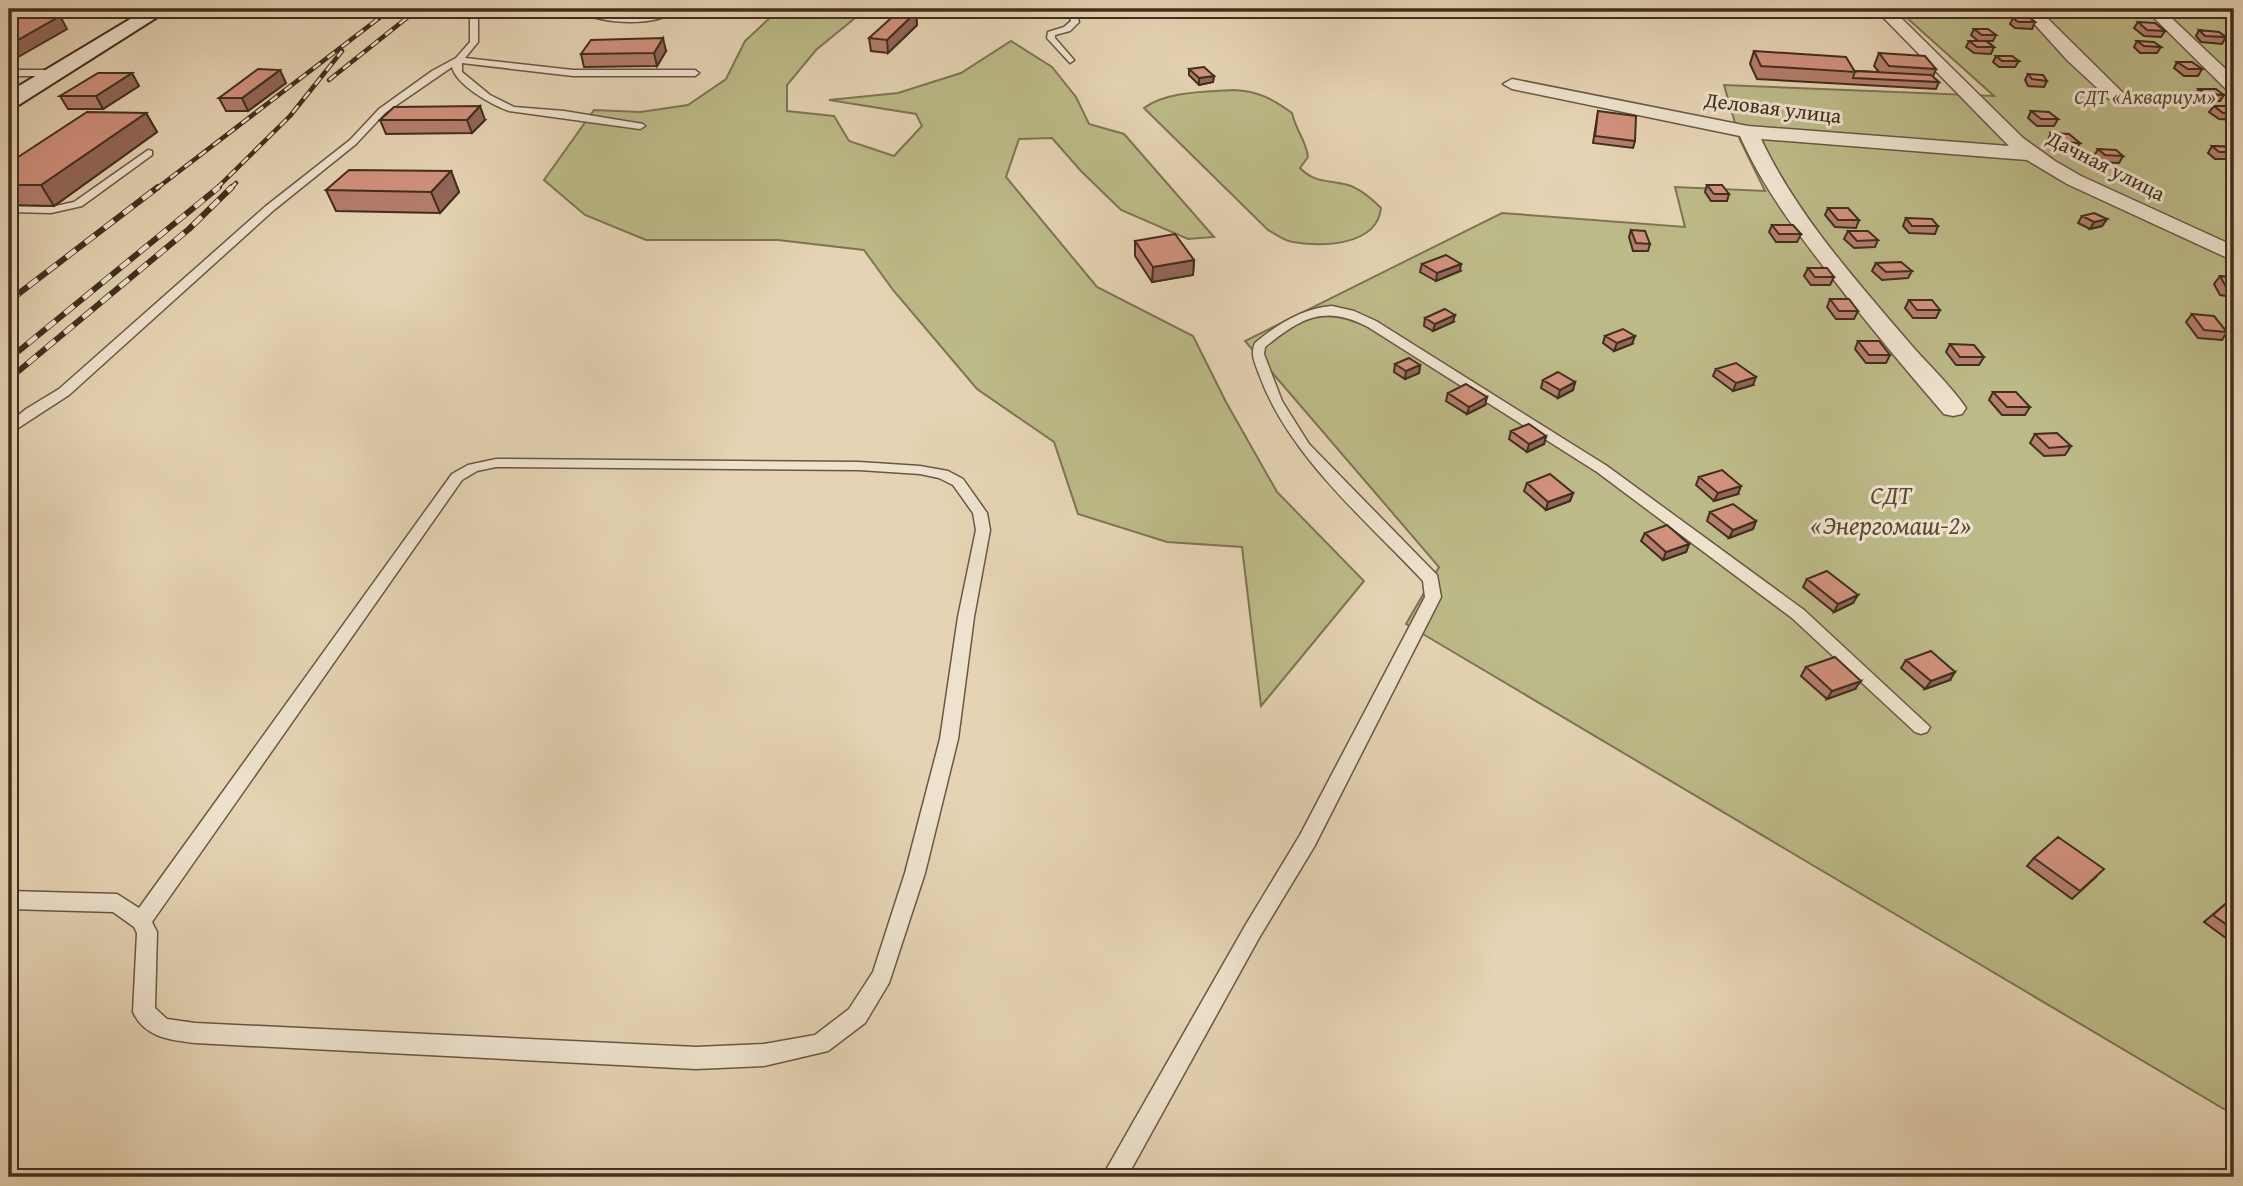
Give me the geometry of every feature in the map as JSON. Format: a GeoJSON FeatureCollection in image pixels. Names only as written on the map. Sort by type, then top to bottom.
{"type":"FeatureCollection","features":[{"type":"Feature","properties":{"kind":"main road"},"geometry":{"type":"LineString","coordinates":[[9,101],[156,11]]}},
{"type":"Feature","properties":{"kind":"street","name":"Дачная улица"},"geometry":{"type":"LineString","coordinates":[[1883,9],[2016,142],[2033,154],[2074,180],[2234,254]]}},
{"type":"Feature","properties":{"kind":"street"},"geometry":{"type":"LineString","coordinates":[[2029,9],[2073,56],[2115,95]]}},
{"type":"Feature","properties":{"kind":"street"},"geometry":{"type":"LineString","coordinates":[[2153,9],[2234,87]]}},
{"type":"Feature","properties":{"kind":"street"},"geometry":{"type":"LineString","coordinates":[[2216,9],[2234,12]]}},
{"type":"Feature","properties":{"kind":"street","name":"Деловая улица"},"geometry":{"type":"LineString","coordinates":[[1512,84],[1748,132],[2033,154]]}},
{"type":"Feature","properties":{"kind":"street"},"geometry":{"type":"LineString","coordinates":[[1748,132],[1768,175],[1802,225],[1897,345],[1953,408]]}},
{"type":"Feature","properties":{"kind":"lane"},"geometry":{"type":"LineString","coordinates":[[9,430],[31,412],[64,392],[270,208],[353,142],[382,111],[459,60],[474,42],[474,9]]}},
{"type":"Feature","properties":{"kind":"lane"},"geometry":{"type":"LineString","coordinates":[[578,9],[618,17],[670,13]]}},
{"type":"Feature","properties":{"kind":"lane"},"geometry":{"type":"LineString","coordinates":[[1070,60],[1051,38],[1051,34],[1067,29],[1075,22],[1071,9]]}},
{"type":"Feature","properties":{"kind":"lane"},"geometry":{"type":"LineString","coordinates":[[9,12],[156,11]]}},
{"type":"Feature","properties":{"kind":"lane"},"geometry":{"type":"LineString","coordinates":[[459,60],[573,73],[695,73]]}},
{"type":"Feature","properties":{"kind":"lane"},"geometry":{"type":"LineString","coordinates":[[459,60],[456,69],[458,73],[489,100],[502,106],[519,111],[563,114],[615,125],[640,127]]}},
{"type":"Feature","properties":{"kind":"lane"},"geometry":{"type":"LineString","coordinates":[[9,73],[54,73]]}},
{"type":"Feature","properties":{"kind":"lane"},"geometry":{"type":"LineString","coordinates":[[9,209],[51,210],[78,204],[148,153]]}},
{"type":"Feature","properties":{"kind":"lane"},"geometry":{"type":"LineString","coordinates":[[1114,1177],[1252,932],[1307,841],[1433,597],[1431,579],[1304,447],[1275,401],[1258,354],[1259,346],[1311,313],[1334,309],[1372,324],[1602,468],[1798,614],[1921,727]]}},
{"type":"Feature","properties":{"kind":"lane"},"geometry":{"type":"LineString","coordinates":[[9,900],[117,903],[141,921],[146,932],[144,1012],[162,1028],[195,1033],[696,1058],[764,1055],[820,1044],[857,1016],[882,976],[915,873],[948,739],[966,617],[983,530],[980,513],[958,482],[943,474],[920,470],[859,466],[496,463],[473,468],[457,477],[141,921]]}},
{"type":"Feature","properties":{"kind":"green space"},"geometry":{"type":"Polygon","coordinates":[[[771,9],[866,9],[816,50],[787,85],[787,111],[834,116],[849,141],[894,156],[922,126],[916,114],[829,100],[898,93],[961,73],[1011,41],[1052,67],[1076,97],[1089,124],[1124,134],[1214,237],[1188,239],[1121,210],[1052,138],[1019,139],[1006,177],[1097,287],[1193,336],[1226,402],[1277,492],[1364,581],[1261,706],[1242,547],[1167,542],[1078,514],[1054,442],[977,389],[893,290],[864,250],[778,240],[646,240],[585,215],[544,180],[594,110],[640,112],[688,105],[726,79],[745,41],[775,13],[771,9]]]}},
{"type":"Feature","properties":{"kind":"green space","name":"СДТ «Энергомаш-2»"},"geometry":{"type":"Polygon","coordinates":[[[1897,9],[2234,9],[2234,1115],[1406,624],[1439,567],[1245,341],[1502,213],[1685,227],[1675,187],[1765,191],[1740,140],[1724,85],[1994,96],[1897,9]]]}},
{"type":"Feature","properties":{"kind":"green space"},"geometry":{"type":"Polygon","coordinates":[[[1234,90],[1265,97],[1292,113],[1308,157],[1300,168],[1316,179],[1341,183],[1362,191],[1381,208],[1377,221],[1370,230],[1359,237],[1333,243],[1305,244],[1283,239],[1268,230],[1144,108],[1175,95],[1234,90]]]}},
{"type":"Feature","properties":{"kind":"building"},"geometry":{"type":"Polygon","coordinates":[[[2121,9],[2135,9],[2139,12],[2124,11],[2121,9]]]}},
{"type":"Feature","properties":{"kind":"building"},"geometry":{"type":"Polygon","coordinates":[[[899,11],[916,12],[887,40],[869,38],[899,11]]]}},
{"type":"Feature","properties":{"kind":"building"},"geometry":{"type":"Polygon","coordinates":[[[23,16],[60,16],[9,45],[9,24],[23,16]]]}},
{"type":"Feature","properties":{"kind":"building"},"geometry":{"type":"Polygon","coordinates":[[[2013,18],[2030,18],[2035,22],[2018,22],[2013,18]]]}},
{"type":"Feature","properties":{"kind":"building"},"geometry":{"type":"Polygon","coordinates":[[[2138,22],[2155,23],[2165,31],[2147,30],[2138,22]]]}},
{"type":"Feature","properties":{"kind":"building"},"geometry":{"type":"Polygon","coordinates":[[[1974,29],[1988,29],[1996,35],[1982,35],[1974,29]]]}},
{"type":"Feature","properties":{"kind":"building"},"geometry":{"type":"Polygon","coordinates":[[[2199,30],[2219,32],[2226,37],[2205,36],[2199,30]]]}},
{"type":"Feature","properties":{"kind":"building"},"geometry":{"type":"Polygon","coordinates":[[[663,38],[654,53],[581,54],[591,40],[663,38]]]}},
{"type":"Feature","properties":{"kind":"building"},"geometry":{"type":"Polygon","coordinates":[[[1969,41],[1986,41],[1994,47],[1977,47],[1969,41]]]}},
{"type":"Feature","properties":{"kind":"building"},"geometry":{"type":"Polygon","coordinates":[[[2137,41],[2154,42],[2161,47],[2144,46],[2137,41]]]}},
{"type":"Feature","properties":{"kind":"building"},"geometry":{"type":"Polygon","coordinates":[[[1754,51],[1846,57],[1855,72],[1761,66],[1754,51]]]}},
{"type":"Feature","properties":{"kind":"building"},"geometry":{"type":"Polygon","coordinates":[[[1879,53],[1925,56],[1936,69],[1889,66],[1879,53]]]}},
{"type":"Feature","properties":{"kind":"building"},"geometry":{"type":"Polygon","coordinates":[[[1996,56],[2012,56],[2019,61],[2002,61],[1996,56]]]}},
{"type":"Feature","properties":{"kind":"building"},"geometry":{"type":"Polygon","coordinates":[[[2177,62],[2192,62],[2202,69],[2188,69],[2177,62]]]}},
{"type":"Feature","properties":{"kind":"building"},"geometry":{"type":"Polygon","coordinates":[[[1204,67],[1214,76],[1199,78],[1189,69],[1204,67]]]}},
{"type":"Feature","properties":{"kind":"building"},"geometry":{"type":"Polygon","coordinates":[[[258,69],[280,70],[242,98],[219,98],[258,69]]]}},
{"type":"Feature","properties":{"kind":"building"},"geometry":{"type":"Polygon","coordinates":[[[1855,71],[1931,75],[1939,82],[1853,78],[1855,71]]]}},
{"type":"Feature","properties":{"kind":"building"},"geometry":{"type":"Polygon","coordinates":[[[98,73],[132,73],[96,96],[60,96],[98,73]]]}},
{"type":"Feature","properties":{"kind":"building"},"geometry":{"type":"Polygon","coordinates":[[[2028,74],[2043,75],[2047,81],[2032,79],[2028,74]]]}},
{"type":"Feature","properties":{"kind":"building"},"geometry":{"type":"Polygon","coordinates":[[[2199,89],[2216,89],[2224,95],[2207,94],[2199,89]]]}},
{"type":"Feature","properties":{"kind":"building"},"geometry":{"type":"Polygon","coordinates":[[[480,106],[467,120],[380,120],[394,107],[480,106]]]}},
{"type":"Feature","properties":{"kind":"building"},"geometry":{"type":"Polygon","coordinates":[[[2214,106],[2234,106],[2234,113],[2223,113],[2214,106]]]}},
{"type":"Feature","properties":{"kind":"building"},"geometry":{"type":"Polygon","coordinates":[[[1598,111],[1636,116],[1635,141],[1595,136],[1598,111]]]}},
{"type":"Feature","properties":{"kind":"building"},"geometry":{"type":"Polygon","coordinates":[[[2031,111],[2049,112],[2058,119],[2041,119],[2031,111]]]}},
{"type":"Feature","properties":{"kind":"building"},"geometry":{"type":"Polygon","coordinates":[[[87,112],[146,113],[41,185],[9,185],[9,163],[87,112]]]}},
{"type":"Feature","properties":{"kind":"building"},"geometry":{"type":"Polygon","coordinates":[[[2051,133],[2069,134],[2080,143],[2062,142],[2051,133]]]}},
{"type":"Feature","properties":{"kind":"building"},"geometry":{"type":"Polygon","coordinates":[[[2212,146],[2234,147],[2234,152],[2219,152],[2212,146]]]}},
{"type":"Feature","properties":{"kind":"building"},"geometry":{"type":"Polygon","coordinates":[[[2098,149],[2116,150],[2123,156],[2105,155],[2098,149]]]}},
{"type":"Feature","properties":{"kind":"building"},"geometry":{"type":"Polygon","coordinates":[[[349,170],[451,171],[431,192],[326,190],[349,170]]]}},
{"type":"Feature","properties":{"kind":"building"},"geometry":{"type":"Polygon","coordinates":[[[1707,185],[1722,185],[1729,194],[1714,194],[1707,185]]]}},
{"type":"Feature","properties":{"kind":"building"},"geometry":{"type":"Polygon","coordinates":[[[1828,208],[1848,208],[1859,220],[1838,220],[1828,208]]]}},
{"type":"Feature","properties":{"kind":"building"},"geometry":{"type":"Polygon","coordinates":[[[2094,213],[2107,219],[2094,222],[2082,216],[2094,213]]]}},
{"type":"Feature","properties":{"kind":"building"},"geometry":{"type":"Polygon","coordinates":[[[1906,218],[1932,219],[1938,226],[1912,226],[1906,218]]]}},
{"type":"Feature","properties":{"kind":"building"},"geometry":{"type":"Polygon","coordinates":[[[1772,225],[1793,225],[1801,234],[1779,234],[1772,225]]]}},
{"type":"Feature","properties":{"kind":"building"},"geometry":{"type":"Polygon","coordinates":[[[1631,230],[1645,231],[1650,244],[1636,243],[1631,230]]]}},
{"type":"Feature","properties":{"kind":"building"},"geometry":{"type":"Polygon","coordinates":[[[1848,231],[1868,231],[1878,240],[1857,241],[1848,231]]]}},
{"type":"Feature","properties":{"kind":"building"},"geometry":{"type":"Polygon","coordinates":[[[1175,234],[1194,260],[1153,267],[1135,241],[1175,234]]]}},
{"type":"Feature","properties":{"kind":"building"},"geometry":{"type":"Polygon","coordinates":[[[1446,255],[1461,264],[1437,273],[1422,264],[1446,255]]]}},
{"type":"Feature","properties":{"kind":"building"},"geometry":{"type":"Polygon","coordinates":[[[1901,262],[1912,271],[1886,272],[1876,263],[1901,262]]]}},
{"type":"Feature","properties":{"kind":"building"},"geometry":{"type":"Polygon","coordinates":[[[1808,268],[1827,268],[1834,277],[1815,277],[1808,268]]]}},
{"type":"Feature","properties":{"kind":"building"},"geometry":{"type":"Polygon","coordinates":[[[2220,276],[2234,278],[2234,289],[2226,287],[2220,276]]]}},
{"type":"Feature","properties":{"kind":"building"},"geometry":{"type":"Polygon","coordinates":[[[1830,299],[1849,299],[1858,311],[1839,311],[1830,299]]]}},
{"type":"Feature","properties":{"kind":"building"},"geometry":{"type":"Polygon","coordinates":[[[1909,300],[1932,300],[1940,310],[1917,310],[1909,300]]]}},
{"type":"Feature","properties":{"kind":"building"},"geometry":{"type":"Polygon","coordinates":[[[1445,309],[1455,315],[1435,324],[1425,318],[1445,309]]]}},
{"type":"Feature","properties":{"kind":"building"},"geometry":{"type":"Polygon","coordinates":[[[2192,314],[2214,316],[2227,332],[2204,330],[2192,314]]]}},
{"type":"Feature","properties":{"kind":"building"},"geometry":{"type":"Polygon","coordinates":[[[1623,329],[1635,336],[1617,343],[1605,336],[1623,329]]]}},
{"type":"Feature","properties":{"kind":"building"},"geometry":{"type":"Polygon","coordinates":[[[1858,341],[1879,341],[1890,355],[1869,355],[1858,341]]]}},
{"type":"Feature","properties":{"kind":"building"},"geometry":{"type":"Polygon","coordinates":[[[1950,344],[1974,345],[1984,357],[1960,357],[1950,344]]]}},
{"type":"Feature","properties":{"kind":"building"},"geometry":{"type":"Polygon","coordinates":[[[1409,358],[1420,365],[1406,371],[1395,364],[1409,358]]]}},
{"type":"Feature","properties":{"kind":"building"},"geometry":{"type":"Polygon","coordinates":[[[1736,363],[1756,377],[1736,383],[1716,369],[1736,363]]]}},
{"type":"Feature","properties":{"kind":"building"},"geometry":{"type":"Polygon","coordinates":[[[1558,372],[1575,382],[1560,390],[1543,380],[1558,372]]]}},
{"type":"Feature","properties":{"kind":"building"},"geometry":{"type":"Polygon","coordinates":[[[1466,384],[1487,397],[1469,407],[1448,393],[1466,384]]]}},
{"type":"Feature","properties":{"kind":"building"},"geometry":{"type":"Polygon","coordinates":[[[1993,392],[2016,392],[2030,407],[2007,407],[1993,392]]]}},
{"type":"Feature","properties":{"kind":"building"},"geometry":{"type":"Polygon","coordinates":[[[1529,424],[1546,436],[1529,444],[1511,431],[1529,424]]]}},
{"type":"Feature","properties":{"kind":"building"},"geometry":{"type":"Polygon","coordinates":[[[2057,433],[2071,446],[2049,448],[2035,434],[2057,433]]]}},
{"type":"Feature","properties":{"kind":"building"},"geometry":{"type":"Polygon","coordinates":[[[1722,470],[1741,486],[1718,493],[1699,477],[1722,470]]]}},
{"type":"Feature","properties":{"kind":"building"},"geometry":{"type":"Polygon","coordinates":[[[1550,474],[1573,493],[1548,502],[1527,483],[1550,474]]]}},
{"type":"Feature","properties":{"kind":"building"},"geometry":{"type":"Polygon","coordinates":[[[1733,504],[1756,521],[1733,530],[1710,512],[1733,504]]]}},
{"type":"Feature","properties":{"kind":"building"},"geometry":{"type":"Polygon","coordinates":[[[1667,525],[1689,544],[1666,552],[1645,533],[1667,525]]]}},
{"type":"Feature","properties":{"kind":"building"},"geometry":{"type":"Polygon","coordinates":[[[1827,571],[1858,595],[1838,604],[1807,579],[1827,571]]]}},
{"type":"Feature","properties":{"kind":"building"},"geometry":{"type":"Polygon","coordinates":[[[1931,651],[1955,672],[1931,681],[1906,660],[1931,651]]]}},
{"type":"Feature","properties":{"kind":"building"},"geometry":{"type":"Polygon","coordinates":[[[1835,657],[1861,681],[1832,691],[1806,667],[1835,657]]]}},
{"type":"Feature","properties":{"kind":"building"},"geometry":{"type":"Polygon","coordinates":[[[2058,837],[2104,869],[2080,891],[2034,858],[2058,837]]]}},
{"type":"Feature","properties":{"kind":"building"},"geometry":{"type":"Polygon","coordinates":[[[2231,899],[2234,902],[2234,930],[2213,915],[2231,899]]]}},
{"type":"Feature","properties":{"kind":"railway"},"geometry":{"type":"LineString","coordinates":[[156,189],[391,9]]}},
{"type":"Feature","properties":{"kind":"railway"},"geometry":{"type":"LineString","coordinates":[[329,80],[418,9]]}},
{"type":"Feature","properties":{"kind":"railway"},"geometry":{"type":"LineString","coordinates":[[216,189],[290,116],[342,51]]}},
{"type":"Feature","properties":{"kind":"railway"},"geometry":{"type":"LineString","coordinates":[[232,187],[236,183]]}},
{"type":"Feature","properties":{"kind":"railway"},"geometry":{"type":"LineString","coordinates":[[9,301],[158,187]]}},
{"type":"Feature","properties":{"kind":"railway"},"geometry":{"type":"LineString","coordinates":[[9,359],[219,187]]}},
{"type":"Feature","properties":{"kind":"railway"},"geometry":{"type":"LineString","coordinates":[[9,379],[189,229],[232,187]]}},
{"type":"Feature","properties":{"kind":"park label","name":"СДТ «Аквариум»"},"geometry":{"type":"Point","coordinates":[2145,97]}}]}
